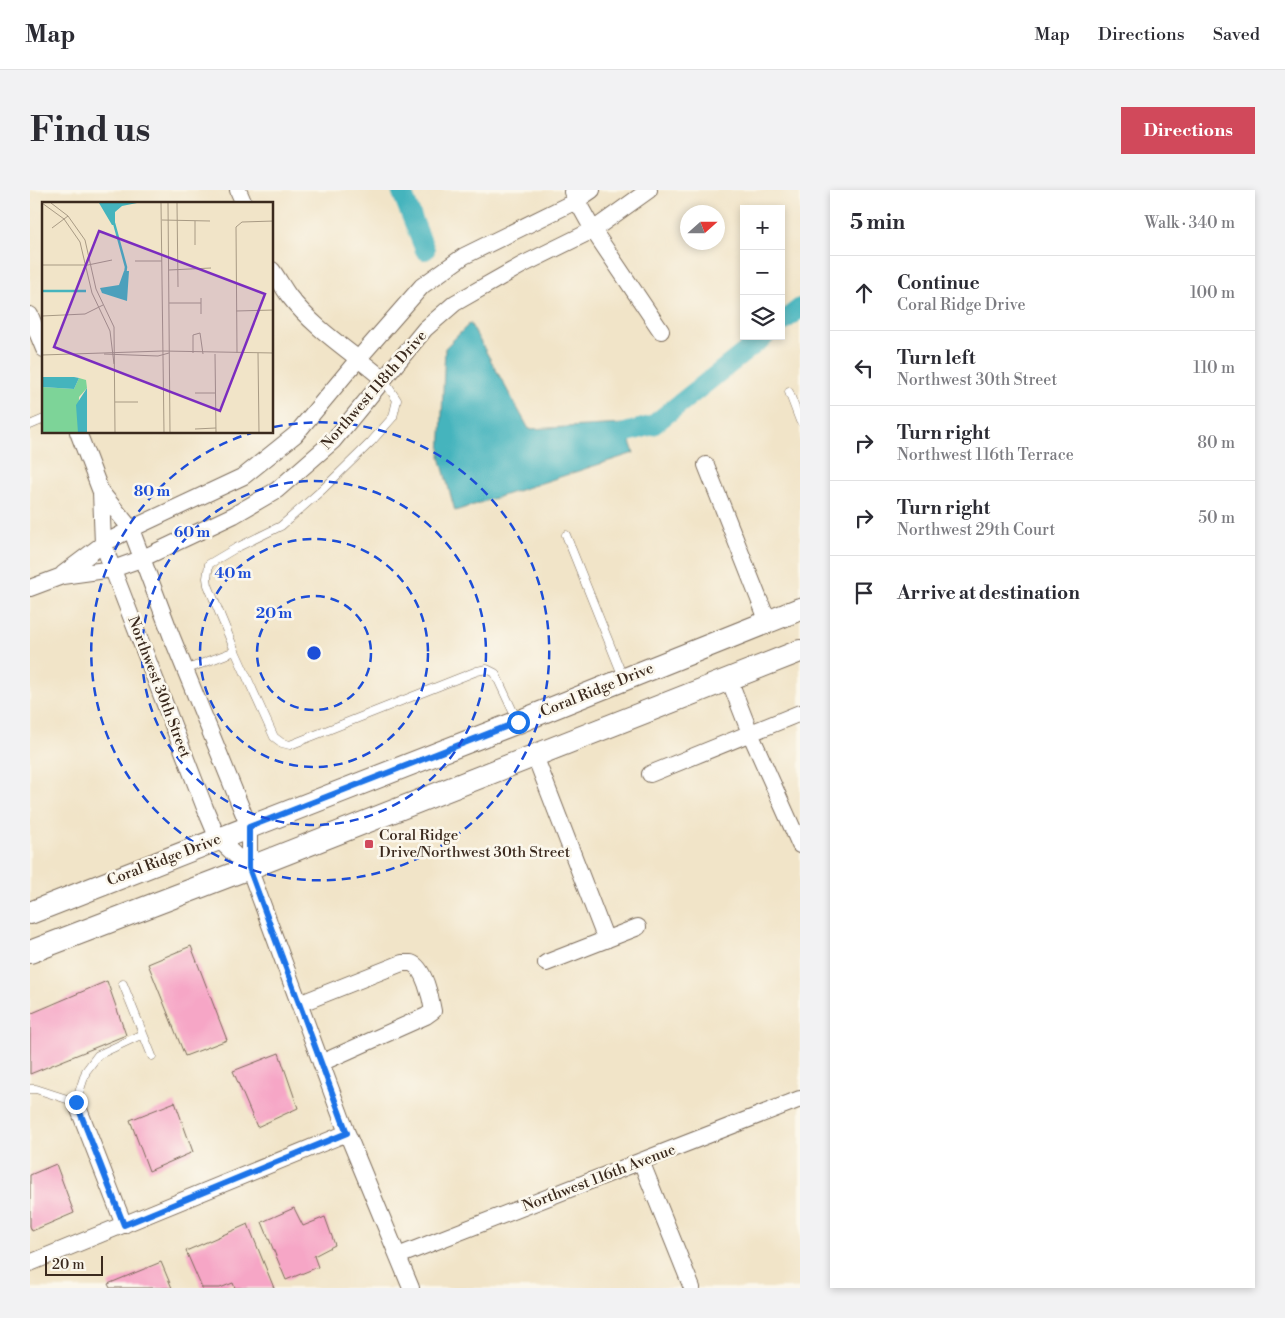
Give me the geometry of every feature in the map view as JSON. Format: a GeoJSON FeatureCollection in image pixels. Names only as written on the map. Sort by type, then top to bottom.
{"type":"FeatureCollection","features":[{"type":"Feature","properties":{"kind":"main road","name":"Coral Ridge Drive"},"geometry":{"type":"LineString","coordinates":[[30,913],[518,722],[800,609]]}},
{"type":"Feature","properties":{"kind":"main road"},"geometry":{"type":"LineString","coordinates":[[30,952],[535,756],[800,650]]}},
{"type":"Feature","properties":{"kind":"street"},"geometry":{"type":"LineString","coordinates":[[238,190],[243,202]]}},
{"type":"Feature","properties":{"kind":"street","name":"Northwest 118th Drive"},"geometry":{"type":"LineString","coordinates":[[62,576],[103,544],[244,476],[295,435],[422,286],[464,256],[574,195],[592,190]]}},
{"type":"Feature","properties":{"kind":"street","name":"Northwest 118th Drive"},"geometry":{"type":"LineString","coordinates":[[30,588],[62,576],[113,569],[141,559],[234,516],[277,490],[333,441],[425,329],[455,303],[522,265],[593,230],[649,190]]}},
{"type":"Feature","properties":{"kind":"street"},"geometry":{"type":"LineString","coordinates":[[574,195],[593,230],[661,331]]}},
{"type":"Feature","properties":{"kind":"street"},"geometry":{"type":"LineString","coordinates":[[274,273],[288,296],[317,326],[359,358],[383,380]]}},
{"type":"Feature","properties":{"kind":"street"},"geometry":{"type":"LineString","coordinates":[[30,315],[42,344]]}},
{"type":"Feature","properties":{"kind":"street","name":"Northwest 30th Street"},"geometry":{"type":"LineString","coordinates":[[79,434],[101,492],[131,529],[141,559],[249,827],[249,868],[347,1133],[410,1288]]}},
{"type":"Feature","properties":{"kind":"street"},"geometry":{"type":"LineString","coordinates":[[706,465],[768,622]]}},
{"type":"Feature","properties":{"kind":"street","name":"Northwest 30th Street"},"geometry":{"type":"LineString","coordinates":[[101,492],[103,544],[218,839],[249,868]]}},
{"type":"Feature","properties":{"kind":"street"},"geometry":{"type":"LineString","coordinates":[[729,679],[750,733],[800,845]]}},
{"type":"Feature","properties":{"kind":"street"},"geometry":{"type":"LineString","coordinates":[[650,774],[800,713]]}},
{"type":"Feature","properties":{"kind":"street"},"geometry":{"type":"LineString","coordinates":[[535,756],[606,940]]}},
{"type":"Feature","properties":{"kind":"street"},"geometry":{"type":"LineString","coordinates":[[546,964],[638,927]]}},
{"type":"Feature","properties":{"kind":"street"},"geometry":{"type":"LineString","coordinates":[[300,1004],[402,963],[411,963],[420,969],[432,1000],[433,1011],[426,1016],[321,1063]]}},
{"type":"Feature","properties":{"kind":"street","name":"Northwest 116th Avenue"},"geometry":{"type":"LineString","coordinates":[[398,1256],[800,1099]]}},
{"type":"Feature","properties":{"kind":"street"},"geometry":{"type":"LineString","coordinates":[[76,1102],[124,1225]]}},
{"type":"Feature","properties":{"kind":"street"},"geometry":{"type":"LineString","coordinates":[[30,1263],[347,1133]]}},
{"type":"Feature","properties":{"kind":"street"},"geometry":{"type":"LineString","coordinates":[[641,1161],[692,1288]]}},
{"type":"Feature","properties":{"kind":"lane"},"geometry":{"type":"LineString","coordinates":[[383,380],[398,400],[393,417],[371,442],[281,526],[236,548],[209,564],[208,586],[274,737],[282,743],[290,745],[477,671],[487,669],[495,673],[518,722]]}},
{"type":"Feature","properties":{"kind":"lane"},"geometry":{"type":"LineString","coordinates":[[788,392],[800,421]]}},
{"type":"Feature","properties":{"kind":"lane"},"geometry":{"type":"LineString","coordinates":[[30,424],[42,420]]}},
{"type":"Feature","properties":{"kind":"lane"},"geometry":{"type":"LineString","coordinates":[[566,535],[624,679]]}},
{"type":"Feature","properties":{"kind":"lane"},"geometry":{"type":"LineString","coordinates":[[186,670],[235,651]]}},
{"type":"Feature","properties":{"kind":"lane"},"geometry":{"type":"LineString","coordinates":[[124,984],[152,1056]]}},
{"type":"Feature","properties":{"kind":"lane"},"geometry":{"type":"LineString","coordinates":[[30,1089],[76,1102],[86,1071],[98,1055],[143,1034]]}},
{"type":"Feature","properties":{"kind":"water"},"geometry":{"type":"Polygon","coordinates":[[[470,323],[529,429],[624,424],[634,453],[455,511],[440,457],[445,348],[470,323]]]}},
{"type":"Feature","properties":{"kind":"building"},"geometry":{"type":"Polygon","coordinates":[[[191,946],[227,1040],[185,1056],[148,964],[191,946]]]}},
{"type":"Feature","properties":{"kind":"building"},"geometry":{"type":"Polygon","coordinates":[[[107,981],[126,1035],[30,1074],[30,1014],[107,981]]]}},
{"type":"Feature","properties":{"kind":"building"},"geometry":{"type":"Polygon","coordinates":[[[279,1053],[298,1108],[257,1127],[233,1071],[279,1053]]]}},
{"type":"Feature","properties":{"kind":"building"},"geometry":{"type":"Polygon","coordinates":[[[175,1102],[193,1152],[149,1171],[130,1120],[175,1102]]]}},
{"type":"Feature","properties":{"kind":"building"},"geometry":{"type":"Polygon","coordinates":[[[56,1164],[74,1213],[32,1231],[30,1226],[30,1175],[56,1164]]]}},
{"type":"Feature","properties":{"kind":"building"},"geometry":{"type":"Polygon","coordinates":[[[294,1208],[303,1226],[325,1217],[335,1245],[314,1256],[318,1267],[286,1280],[262,1222],[294,1208]]]}},
{"type":"Feature","properties":{"kind":"building"},"geometry":{"type":"Polygon","coordinates":[[[248,1224],[274,1288],[235,1288],[233,1283],[220,1288],[202,1288],[186,1251],[248,1224]]]}},
{"type":"Feature","properties":{"kind":"building"},"geometry":{"type":"Polygon","coordinates":[[[161,1262],[172,1288],[110,1288],[108,1284],[161,1262]]]}},
{"type":"Feature","properties":{"kind":"waterway"},"geometry":{"type":"LineString","coordinates":[[401,190],[425,250]]}},
{"type":"Feature","properties":{"kind":"waterway"},"geometry":{"type":"LineString","coordinates":[[785,320],[800,308]]}},
{"type":"Feature","properties":{"kind":"waterway"},"geometry":{"type":"LineString","coordinates":[[600,440],[653,425],[760,340]]}},
{"type":"Feature","properties":{"kind":"place","name":"Coral Ridge Drive/Northwest 30th Street"},"geometry":{"type":"Point","coordinates":[369,844]}},
{"type":"Feature","properties":{"kind":"route"},"geometry":{"type":"LineString","coordinates":[[76,1102],[124,1225],[347,1133],[249,868],[249,827],[518,722]]}}]}
